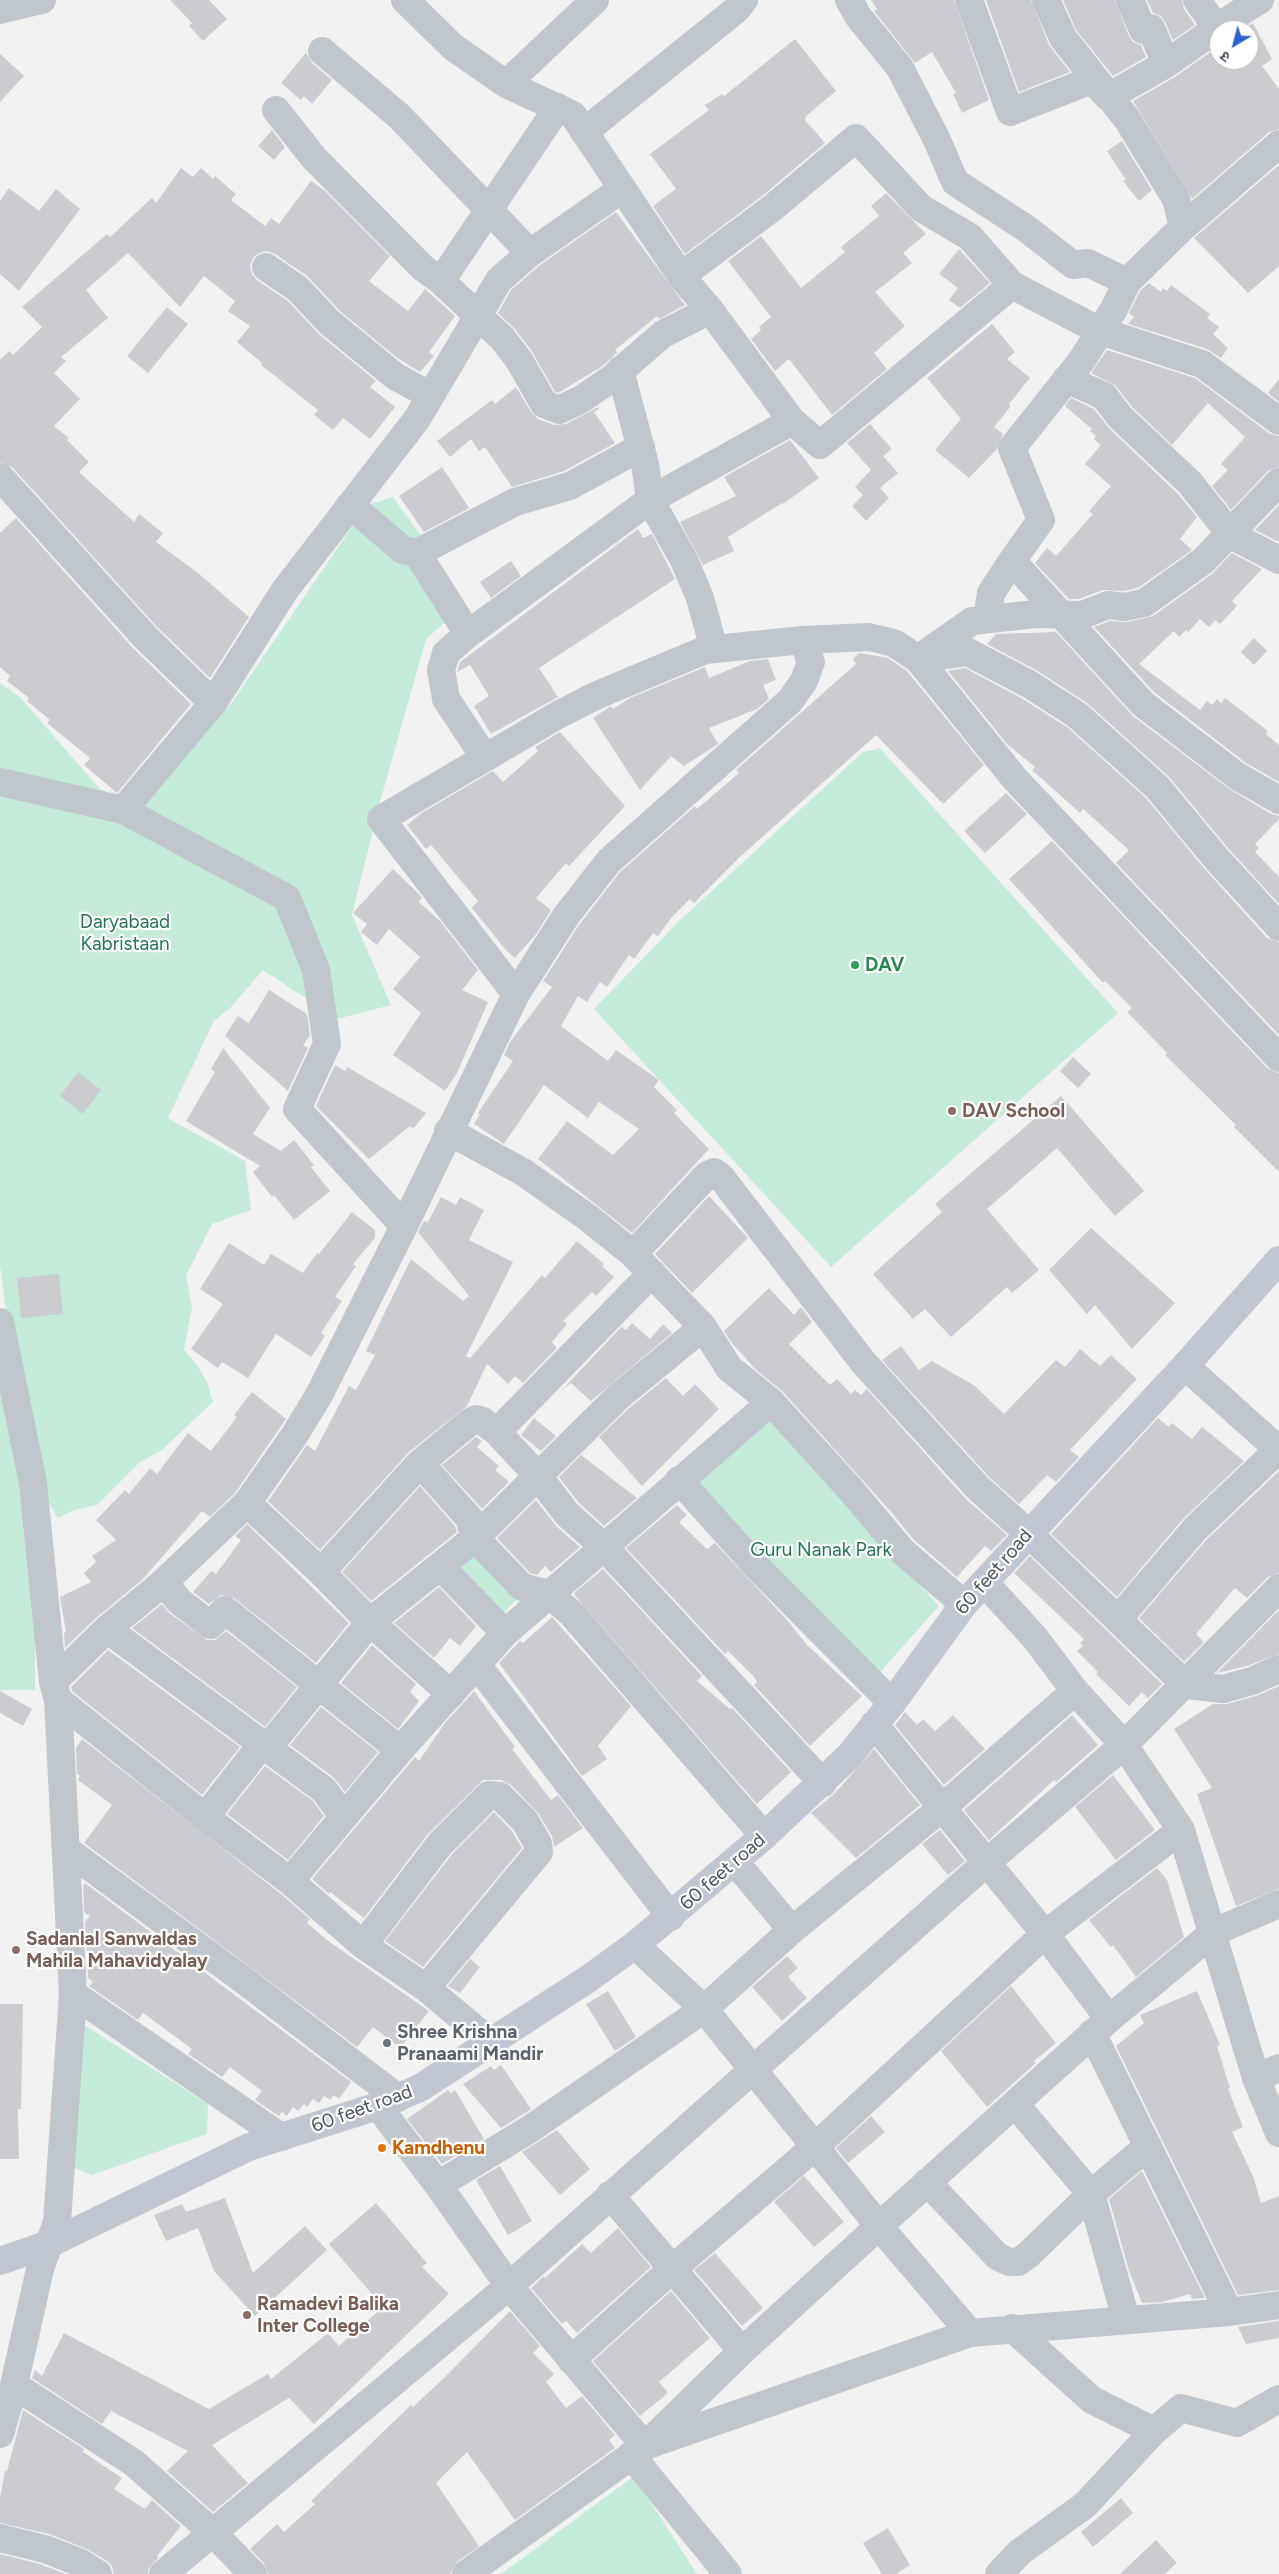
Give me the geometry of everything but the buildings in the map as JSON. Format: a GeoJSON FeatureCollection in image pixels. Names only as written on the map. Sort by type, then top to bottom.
{"type":"FeatureCollection","features":[{"type":"Feature","properties":{"kind":"street"},"geometry":{"type":"LineString","coordinates":[[0,10],[42,0]]}},
{"type":"Feature","properties":{"kind":"street"},"geometry":{"type":"LineString","coordinates":[[405,0],[453,47],[506,84],[558,107],[573,116],[681,276],[710,310],[792,421],[820,445],[1012,285]]}},
{"type":"Feature","properties":{"kind":"street"},"geometry":{"type":"LineString","coordinates":[[506,84],[595,0]]}},
{"type":"Feature","properties":{"kind":"street"},"geometry":{"type":"LineString","coordinates":[[849,0],[858,16],[900,68],[937,140],[955,182],[1027,228],[1073,264],[1088,263],[1127,282]]}},
{"type":"Feature","properties":{"kind":"street"},"geometry":{"type":"LineString","coordinates":[[970,0],[1010,112],[1092,80],[1108,97]]}},
{"type":"Feature","properties":{"kind":"street"},"geometry":{"type":"LineString","coordinates":[[1046,0],[1063,38],[1127,120],[1176,199],[1183,227]]}},
{"type":"Feature","properties":{"kind":"street"},"geometry":{"type":"LineString","coordinates":[[1130,0],[1143,30],[1151,28],[1166,64]]}},
{"type":"Feature","properties":{"kind":"street"},"geometry":{"type":"LineString","coordinates":[[1196,0],[1211,20]]}},
{"type":"Feature","properties":{"kind":"street"},"geometry":{"type":"LineString","coordinates":[[1230,20],[1256,1]]}},
{"type":"Feature","properties":{"kind":"street"},"geometry":{"type":"LineString","coordinates":[[584,132],[737,3]]}},
{"type":"Feature","properties":{"kind":"street"},"geometry":{"type":"LineString","coordinates":[[1108,97],[1166,64],[1209,36]]}},
{"type":"Feature","properties":{"kind":"street"},"geometry":{"type":"LineString","coordinates":[[322,51],[399,116],[490,208],[530,252]]}},
{"type":"Feature","properties":{"kind":"street"},"geometry":{"type":"LineString","coordinates":[[441,281],[558,107]]}},
{"type":"Feature","properties":{"kind":"street"},"geometry":{"type":"LineString","coordinates":[[276,110],[314,158],[423,268],[441,281],[502,338],[519,360],[544,404],[559,410],[580,400],[663,334],[710,310]]}},
{"type":"Feature","properties":{"kind":"street"},"geometry":{"type":"LineString","coordinates":[[681,276],[771,209],[856,138],[921,208],[970,237],[1012,285],[1100,332],[1202,364],[1279,421]]}},
{"type":"Feature","properties":{"kind":"street"},"geometry":{"type":"LineString","coordinates":[[987,619],[991,592],[1041,520],[1012,448],[1100,332],[1127,282],[1183,227],[1279,144]]}},
{"type":"Feature","properties":{"kind":"street"},"geometry":{"type":"LineString","coordinates":[[123,810],[213,703],[285,590],[417,419],[477,314],[499,280],[530,252],[622,190]]}},
{"type":"Feature","properties":{"kind":"street"},"geometry":{"type":"LineString","coordinates":[[266,267],[298,288],[329,322],[396,377],[430,395]]}},
{"type":"Feature","properties":{"kind":"street"},"geometry":{"type":"LineString","coordinates":[[620,370],[641,447],[650,500],[684,560],[700,598],[714,648]]}},
{"type":"Feature","properties":{"kind":"street"},"geometry":{"type":"LineString","coordinates":[[1066,379],[1104,396],[1120,417],[1190,483],[1231,535],[1279,560]]}},
{"type":"Feature","properties":{"kind":"street"},"geometry":{"type":"LineString","coordinates":[[484,758],[446,699],[441,670],[446,653],[468,634],[650,500],[792,421]]}},
{"type":"Feature","properties":{"kind":"street"},"geometry":{"type":"LineString","coordinates":[[350,505],[403,550],[417,553],[515,502],[570,486],[641,447]]}},
{"type":"Feature","properties":{"kind":"street"},"geometry":{"type":"LineString","coordinates":[[0,477],[145,637],[213,703]]}},
{"type":"Feature","properties":{"kind":"street"},"geometry":{"type":"LineString","coordinates":[[918,659],[972,621],[1035,614],[1082,615],[1108,605],[1124,607],[1144,603],[1203,561],[1231,535],[1279,482]]}},
{"type":"Feature","properties":{"kind":"street"},"geometry":{"type":"LineString","coordinates":[[417,553],[468,634]]}},
{"type":"Feature","properties":{"kind":"street"},"geometry":{"type":"LineString","coordinates":[[1012,561],[1144,704],[1237,776],[1279,800]]}},
{"type":"Feature","properties":{"kind":"street"},"geometry":{"type":"LineString","coordinates":[[516,994],[382,819],[484,758],[595,696],[705,650],[803,640],[869,637],[894,644],[918,659],[1015,779],[1279,1058]]}},
{"type":"Feature","properties":{"kind":"street"},"geometry":{"type":"LineString","coordinates":[[55,1691],[107,1629],[164,1582],[246,1503],[294,1436],[319,1395],[404,1226],[448,1131],[516,994],[583,891],[609,861],[790,701],[804,681],[811,662],[803,640]]}},
{"type":"Feature","properties":{"kind":"street"},"geometry":{"type":"LineString","coordinates":[[918,659],[968,652],[1029,684],[1077,715],[1157,787],[1215,857],[1279,927]]}},
{"type":"Feature","properties":{"kind":"street"},"geometry":{"type":"LineString","coordinates":[[0,782],[123,810],[287,898],[316,970],[327,1044],[297,1109],[404,1226]]}},
{"type":"Feature","properties":{"kind":"street"},"geometry":{"type":"LineString","coordinates":[[448,1131],[523,1172],[588,1217],[633,1254],[703,1327],[729,1368],[771,1402],[850,1489],[903,1552],[964,1604]]}},
{"type":"Feature","properties":{"kind":"street"},"geometry":{"type":"LineString","coordinates":[[633,1254],[707,1175],[714,1172],[721,1177],[863,1362],[978,1488],[1119,1618],[1186,1684],[1223,1689],[1252,1681],[1279,1669]]}},
{"type":"Feature","properties":{"kind":"street","name":"60 feet road"},"geometry":{"type":"LineString","coordinates":[[0,2261],[49,2244],[224,2158],[388,2102],[420,2088],[492,2043],[635,1945],[671,1917],[823,1783],[850,1756],[892,1703],[964,1604],[1185,1366],[1279,1260]]}},
{"type":"Feature","properties":{"kind":"street"},"geometry":{"type":"LineString","coordinates":[[497,1432],[652,1274]]}},
{"type":"Feature","properties":{"kind":"street"},"geometry":{"type":"LineString","coordinates":[[0,1322],[33,1483],[55,1691],[67,1850],[73,1994],[60,2202],[57,2222],[40,2269],[14,2385],[0,2434]]}},
{"type":"Feature","properties":{"kind":"street"},"geometry":{"type":"LineString","coordinates":[[263,1743],[270,1745],[370,1622],[434,1568],[441,1567],[475,1538],[618,1397],[703,1327]]}},
{"type":"Feature","properties":{"kind":"street"},"geometry":{"type":"LineString","coordinates":[[1119,1618],[1195,1529],[1279,1450],[1185,1366]]}},
{"type":"Feature","properties":{"kind":"street"},"geometry":{"type":"LineString","coordinates":[[290,1881],[400,1750],[505,1633],[771,1402]]}},
{"type":"Feature","properties":{"kind":"street"},"geometry":{"type":"LineString","coordinates":[[321,1572],[420,1463],[470,1422],[476,1419],[483,1420],[497,1432],[538,1476],[568,1514],[603,1546],[823,1783]]}},
{"type":"Feature","properties":{"kind":"street"},"geometry":{"type":"LineString","coordinates":[[420,1463],[469,1518],[475,1538],[522,1587],[549,1594],[572,1614],[596,1639],[764,1836]]}},
{"type":"Feature","properties":{"kind":"street"},"geometry":{"type":"LineString","coordinates":[[679,1480],[758,1567],[892,1703]]}},
{"type":"Feature","properties":{"kind":"street"},"geometry":{"type":"LineString","coordinates":[[246,1503],[321,1572],[370,1622],[451,1694]]}},
{"type":"Feature","properties":{"kind":"street"},"geometry":{"type":"LineString","coordinates":[[441,1567],[505,1633]]}},
{"type":"Feature","properties":{"kind":"street"},"geometry":{"type":"LineString","coordinates":[[164,1582],[179,1600],[210,1625],[225,1610],[400,1750]]}},
{"type":"Feature","properties":{"kind":"street"},"geometry":{"type":"LineString","coordinates":[[984,1582],[1035,1638],[1076,1691],[1124,1745],[1181,1830],[1214,1932],[1267,2073],[1279,2133]]}},
{"type":"Feature","properties":{"kind":"street"},"geometry":{"type":"LineString","coordinates":[[163,2574],[509,2286],[986,1863],[1124,1745],[1279,1588]]}},
{"type":"Feature","properties":{"kind":"street"},"geometry":{"type":"LineString","coordinates":[[107,1629],[324,1790],[343,1816]]}},
{"type":"Feature","properties":{"kind":"street"},"geometry":{"type":"LineString","coordinates":[[477,1665],[671,1917]]}},
{"type":"Feature","properties":{"kind":"street"},"geometry":{"type":"LineString","coordinates":[[55,1691],[205,1817],[290,1881],[363,1945],[426,1988],[492,2043]]}},
{"type":"Feature","properties":{"kind":"street"},"geometry":{"type":"LineString","coordinates":[[438,2185],[530,2129],[704,2009],[792,1930],[943,1807],[1076,1691]]}},
{"type":"Feature","properties":{"kind":"street"},"geometry":{"type":"LineString","coordinates":[[874,1724],[1045,1934],[1100,2026],[1148,2146],[1228,2312]]}},
{"type":"Feature","properties":{"kind":"street"},"geometry":{"type":"LineString","coordinates":[[205,1817],[263,1743]]}},
{"type":"Feature","properties":{"kind":"street"},"geometry":{"type":"LineString","coordinates":[[363,1945],[440,1844],[489,1795],[500,1796],[525,1822],[538,1844],[539,1852],[426,1988]]}},
{"type":"Feature","properties":{"kind":"street"},"geometry":{"type":"LineString","coordinates":[[571,2360],[672,2269],[817,2145],[1045,1934],[1181,1830]]}},
{"type":"Feature","properties":{"kind":"street"},"geometry":{"type":"LineString","coordinates":[[67,1850],[246,1982],[388,2102],[438,2185],[509,2286],[571,2360],[728,2574]]}},
{"type":"Feature","properties":{"kind":"street"},"geometry":{"type":"LineString","coordinates":[[735,1862],[792,1930]]}},
{"type":"Feature","properties":{"kind":"street"},"geometry":{"type":"LineString","coordinates":[[466,2574],[638,2451],[742,2351],[1100,2026],[1214,1932],[1279,1904]]}},
{"type":"Feature","properties":{"kind":"street"},"geometry":{"type":"LineString","coordinates":[[635,1945],[704,2009],[817,2145],[879,2226],[970,2333]]}},
{"type":"Feature","properties":{"kind":"street"},"geometry":{"type":"LineString","coordinates":[[73,1994],[281,2137]]}},
{"type":"Feature","properties":{"kind":"street"},"geometry":{"type":"LineString","coordinates":[[1015,2104],[1091,2194],[1126,2319]]}},
{"type":"Feature","properties":{"kind":"street"},"geometry":{"type":"LineString","coordinates":[[927,2182],[997,2256],[1009,2262],[1018,2262],[1028,2255],[1091,2194],[1148,2146]]}},
{"type":"Feature","properties":{"kind":"street"},"geometry":{"type":"LineString","coordinates":[[610,2195],[742,2351]]}},
{"type":"Feature","properties":{"kind":"street"},"geometry":{"type":"LineString","coordinates":[[638,2451],[970,2333],[1012,2328],[1228,2312],[1279,2305]]}},
{"type":"Feature","properties":{"kind":"street"},"geometry":{"type":"LineString","coordinates":[[1012,2328],[1092,2400],[1154,2431]]}},
{"type":"Feature","properties":{"kind":"street"},"geometry":{"type":"LineString","coordinates":[[14,2385],[134,2463],[212,2532],[253,2574]]}},
{"type":"Feature","properties":{"kind":"street"},"geometry":{"type":"LineString","coordinates":[[999,2574],[1020,2552],[1085,2505],[1154,2431],[1181,2408],[1238,2423],[1279,2399]]}},
{"type":"Feature","properties":{"kind":"street"},"geometry":{"type":"LineString","coordinates":[[0,2538],[45,2549],[81,2564],[98,2574]]}},
{"type":"Feature","properties":{"kind":"green space","name":"Daryabaad Kabristaan"},"geometry":{"type":"Polygon","coordinates":[[[393,497],[430,548],[462,608],[426,639],[380,802],[352,915],[391,1005],[337,1019],[263,970],[231,1007],[214,1021],[168,1118],[245,1161],[251,1210],[212,1224],[186,1276],[192,1307],[184,1350],[198,1366],[207,1382],[213,1402],[163,1449],[139,1463],[97,1505],[74,1510],[58,1518],[43,1494],[10,1342],[0,1265],[0,683],[20,697],[99,788],[138,808],[233,701],[367,505],[393,497]]]}},
{"type":"Feature","properties":{"kind":"green space","name":"DAV"},"geometry":{"type":"Polygon","coordinates":[[[880,748],[1118,1013],[831,1267],[594,1009],[679,921],[863,752],[880,748]]]}},
{"type":"Feature","properties":{"kind":"green space"},"geometry":{"type":"Polygon","coordinates":[[[0,1349],[20,1468],[35,1633],[35,1690],[0,1690],[0,1349]]]}},
{"type":"Feature","properties":{"kind":"green space","name":"Guru Nanak Park"},"geometry":{"type":"Polygon","coordinates":[[[769,1419],[939,1606],[874,1679],[693,1481],[769,1419]]]}},
{"type":"Feature","properties":{"kind":"green space"},"geometry":{"type":"Polygon","coordinates":[[[474,1552],[521,1595],[499,1618],[455,1568],[474,1552]]]}},
{"type":"Feature","properties":{"kind":"green space"},"geometry":{"type":"Polygon","coordinates":[[[81,2023],[208,2104],[207,2134],[92,2175],[73,2167],[81,2023]]]}},
{"type":"Feature","properties":{"kind":"green space"},"geometry":{"type":"Polygon","coordinates":[[[634,2476],[697,2574],[501,2574],[634,2476]]]}},
{"type":"Feature","properties":{"kind":"place","name":"DAV"},"geometry":{"type":"Point","coordinates":[855,965]}},
{"type":"Feature","properties":{"kind":"place","name":"DAV School"},"geometry":{"type":"Point","coordinates":[952,1111]}},
{"type":"Feature","properties":{"kind":"place","name":"Sadanlal Sanwaldas Mahila Mahavidyalay"},"geometry":{"type":"Point","coordinates":[16,1950]}},
{"type":"Feature","properties":{"kind":"place","name":"Shree Krishna Pranaami Mandir"},"geometry":{"type":"Point","coordinates":[387,2043]}},
{"type":"Feature","properties":{"kind":"place","name":"Kamdhenu"},"geometry":{"type":"Point","coordinates":[382,2148]}},
{"type":"Feature","properties":{"kind":"place","name":"Ramadevi Balika Inter College"},"geometry":{"type":"Point","coordinates":[247,2315]}}]}
